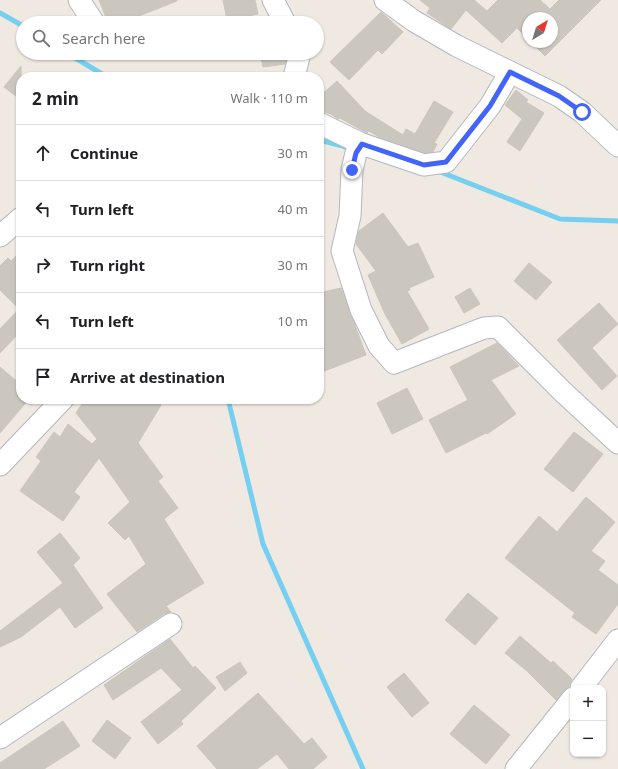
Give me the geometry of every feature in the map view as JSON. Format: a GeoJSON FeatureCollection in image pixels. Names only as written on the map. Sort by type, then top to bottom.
{"type":"FeatureCollection","features":[{"type":"Feature","properties":{"kind":"street"},"geometry":{"type":"LineString","coordinates":[[79,0],[89,16]]}},
{"type":"Feature","properties":{"kind":"street"},"geometry":{"type":"LineString","coordinates":[[273,0],[281,16]]}},
{"type":"Feature","properties":{"kind":"street"},"geometry":{"type":"LineString","coordinates":[[385,0],[438,36],[559,96],[582,112],[618,146]]}},
{"type":"Feature","properties":{"kind":"street"},"geometry":{"type":"LineString","coordinates":[[295,72],[298,60]]}},
{"type":"Feature","properties":{"kind":"street"},"geometry":{"type":"LineString","coordinates":[[324,125],[362,144],[424,165],[446,162],[490,106],[510,72]]}},
{"type":"Feature","properties":{"kind":"street"},"geometry":{"type":"LineString","coordinates":[[362,144],[356,153],[352,170],[350,216],[342,251],[361,310],[379,346],[394,362],[446,344],[484,328],[498,328],[562,391],[618,443]]}},
{"type":"Feature","properties":{"kind":"street"},"geometry":{"type":"LineString","coordinates":[[0,236],[16,222]]}},
{"type":"Feature","properties":{"kind":"street"},"geometry":{"type":"LineString","coordinates":[[0,465],[58,404]]}},
{"type":"Feature","properties":{"kind":"street"},"geometry":{"type":"LineString","coordinates":[[0,738],[171,624]]}},
{"type":"Feature","properties":{"kind":"street"},"geometry":{"type":"LineString","coordinates":[[583,685],[618,640]]}},
{"type":"Feature","properties":{"kind":"street"},"geometry":{"type":"LineString","coordinates":[[516,769],[570,702]]}},
{"type":"Feature","properties":{"kind":"building"},"geometry":{"type":"Polygon","coordinates":[[[99,0],[177,0],[139,16],[105,16],[99,0]]]}},
{"type":"Feature","properties":{"kind":"building"},"geometry":{"type":"Polygon","coordinates":[[[223,0],[255,0],[258,14],[248,16],[226,16],[223,0]]]}},
{"type":"Feature","properties":{"kind":"building"},"geometry":{"type":"Polygon","coordinates":[[[420,0],[474,0],[487,11],[498,0],[540,0],[550,9],[559,0],[601,0],[558,43],[558,12],[522,12],[522,33],[517,28],[502,43],[466,10],[451,29],[427,13],[430,8],[420,0]]]}},
{"type":"Feature","properties":{"kind":"building"},"geometry":{"type":"Polygon","coordinates":[[[381,12],[403,32],[382,54],[378,50],[349,80],[330,62],[381,12]]]}},
{"type":"Feature","properties":{"kind":"building"},"geometry":{"type":"Polygon","coordinates":[[[537,48],[553,48],[545,56],[537,48]]]}},
{"type":"Feature","properties":{"kind":"building"},"geometry":{"type":"Polygon","coordinates":[[[262,60],[286,60],[285,64],[263,67],[262,60]]]}},
{"type":"Feature","properties":{"kind":"building"},"geometry":{"type":"Polygon","coordinates":[[[21,66],[21,72],[16,72],[21,66]]]}},
{"type":"Feature","properties":{"kind":"building"},"geometry":{"type":"Polygon","coordinates":[[[16,72],[16,96],[4,87],[16,72]]]}},
{"type":"Feature","properties":{"kind":"building"},"geometry":{"type":"Polygon","coordinates":[[[337,81],[365,111],[403,135],[406,129],[415,134],[434,101],[453,112],[434,143],[437,144],[433,152],[425,153],[379,137],[369,131],[367,133],[340,118],[338,119],[331,114],[324,112],[324,93],[337,81]]]}},
{"type":"Feature","properties":{"kind":"building"},"geometry":{"type":"Polygon","coordinates":[[[516,90],[528,100],[526,102],[544,113],[520,151],[507,142],[522,119],[505,105],[516,90]]]}},
{"type":"Feature","properties":{"kind":"building"},"geometry":{"type":"Polygon","coordinates":[[[383,213],[408,247],[418,243],[434,277],[409,288],[410,290],[407,291],[429,329],[402,344],[385,314],[368,275],[376,271],[356,244],[359,231],[383,213]]]}},
{"type":"Feature","properties":{"kind":"building"},"geometry":{"type":"Polygon","coordinates":[[[16,256],[16,306],[0,290],[0,266],[8,258],[11,261],[16,256]]]}},
{"type":"Feature","properties":{"kind":"building"},"geometry":{"type":"Polygon","coordinates":[[[529,263],[552,282],[536,300],[514,281],[529,263]]]}},
{"type":"Feature","properties":{"kind":"building"},"geometry":{"type":"Polygon","coordinates":[[[341,288],[366,355],[324,371],[324,292],[341,288]]]}},
{"type":"Feature","properties":{"kind":"building"},"geometry":{"type":"Polygon","coordinates":[[[470,288],[480,304],[464,313],[455,297],[470,288]]]}},
{"type":"Feature","properties":{"kind":"building"},"geometry":{"type":"Polygon","coordinates":[[[599,303],[618,324],[592,348],[617,376],[602,390],[557,340],[599,303]]]}},
{"type":"Feature","properties":{"kind":"building"},"geometry":{"type":"Polygon","coordinates":[[[16,312],[16,336],[0,353],[0,329],[16,312]]]}},
{"type":"Feature","properties":{"kind":"building"},"geometry":{"type":"Polygon","coordinates":[[[497,343],[519,366],[491,380],[516,414],[487,434],[486,433],[446,453],[429,420],[468,400],[450,367],[497,343]]]}},
{"type":"Feature","properties":{"kind":"building"},"geometry":{"type":"Polygon","coordinates":[[[0,367],[16,381],[16,404],[25,404],[0,433],[0,367]]]}},
{"type":"Feature","properties":{"kind":"building"},"geometry":{"type":"Polygon","coordinates":[[[407,388],[423,419],[392,434],[377,403],[407,388]]]}},
{"type":"Feature","properties":{"kind":"building"},"geometry":{"type":"Polygon","coordinates":[[[82,404],[161,405],[138,443],[163,477],[158,481],[178,508],[164,519],[204,583],[166,606],[171,612],[164,614],[137,632],[107,594],[146,564],[129,536],[125,540],[108,523],[130,502],[99,458],[74,492],[80,497],[63,521],[20,491],[41,461],[36,457],[54,432],[60,437],[68,424],[92,444],[97,439],[76,413],[82,404]]]}},
{"type":"Feature","properties":{"kind":"building"},"geometry":{"type":"Polygon","coordinates":[[[574,432],[603,454],[573,492],[544,469],[574,432]]]}},
{"type":"Feature","properties":{"kind":"building"},"geometry":{"type":"Polygon","coordinates":[[[586,497],[615,522],[591,551],[605,561],[598,570],[618,585],[618,604],[596,634],[572,617],[575,613],[505,558],[539,516],[557,532],[586,497]]]}},
{"type":"Feature","properties":{"kind":"building"},"geometry":{"type":"Polygon","coordinates":[[[60,533],[80,558],[73,565],[103,608],[75,628],[60,607],[21,637],[0,647],[0,631],[63,583],[37,552],[60,533]]]}},
{"type":"Feature","properties":{"kind":"building"},"geometry":{"type":"Polygon","coordinates":[[[468,593],[498,618],[475,645],[445,620],[468,593]]]}},
{"type":"Feature","properties":{"kind":"building"},"geometry":{"type":"Polygon","coordinates":[[[520,636],[551,663],[553,661],[572,679],[569,686],[556,700],[527,671],[505,653],[520,636]]]}},
{"type":"Feature","properties":{"kind":"building"},"geometry":{"type":"Polygon","coordinates":[[[170,639],[193,668],[195,666],[216,688],[181,721],[183,724],[158,744],[141,722],[182,690],[161,668],[113,700],[104,685],[170,639]]]}},
{"type":"Feature","properties":{"kind":"building"},"geometry":{"type":"Polygon","coordinates":[[[240,662],[247,673],[225,691],[216,677],[240,662]]]}},
{"type":"Feature","properties":{"kind":"building"},"geometry":{"type":"Polygon","coordinates":[[[404,673],[429,703],[412,717],[387,687],[404,673]]]}},
{"type":"Feature","properties":{"kind":"building"},"geometry":{"type":"Polygon","coordinates":[[[258,693],[304,744],[312,738],[327,757],[313,769],[289,769],[277,754],[257,769],[217,769],[197,746],[258,693]]]}},
{"type":"Feature","properties":{"kind":"building"},"geometry":{"type":"Polygon","coordinates":[[[474,705],[510,735],[486,764],[450,734],[474,705]]]}},
{"type":"Feature","properties":{"kind":"building"},"geometry":{"type":"Polygon","coordinates":[[[107,720],[131,738],[115,759],[92,741],[107,720]]]}},
{"type":"Feature","properties":{"kind":"building"},"geometry":{"type":"Polygon","coordinates":[[[63,721],[80,746],[44,769],[0,769],[0,763],[63,721]]]}},
{"type":"Feature","properties":{"kind":"waterway"},"geometry":{"type":"LineString","coordinates":[[0,13],[16,22]]}},
{"type":"Feature","properties":{"kind":"waterway"},"geometry":{"type":"LineString","coordinates":[[79,60],[99,72]]}},
{"type":"Feature","properties":{"kind":"waterway"},"geometry":{"type":"LineString","coordinates":[[324,141],[343,146],[353,151]]}},
{"type":"Feature","properties":{"kind":"waterway"},"geometry":{"type":"LineString","coordinates":[[438,171],[560,219],[618,221]]}},
{"type":"Feature","properties":{"kind":"waterway"},"geometry":{"type":"LineString","coordinates":[[229,404],[263,544],[363,769]]}},
{"type":"Feature","properties":{"kind":"route"},"geometry":{"type":"LineString","coordinates":[[352,170],[356,153],[362,144],[424,165],[446,162],[490,106],[510,72],[559,96],[582,112]]}}]}
